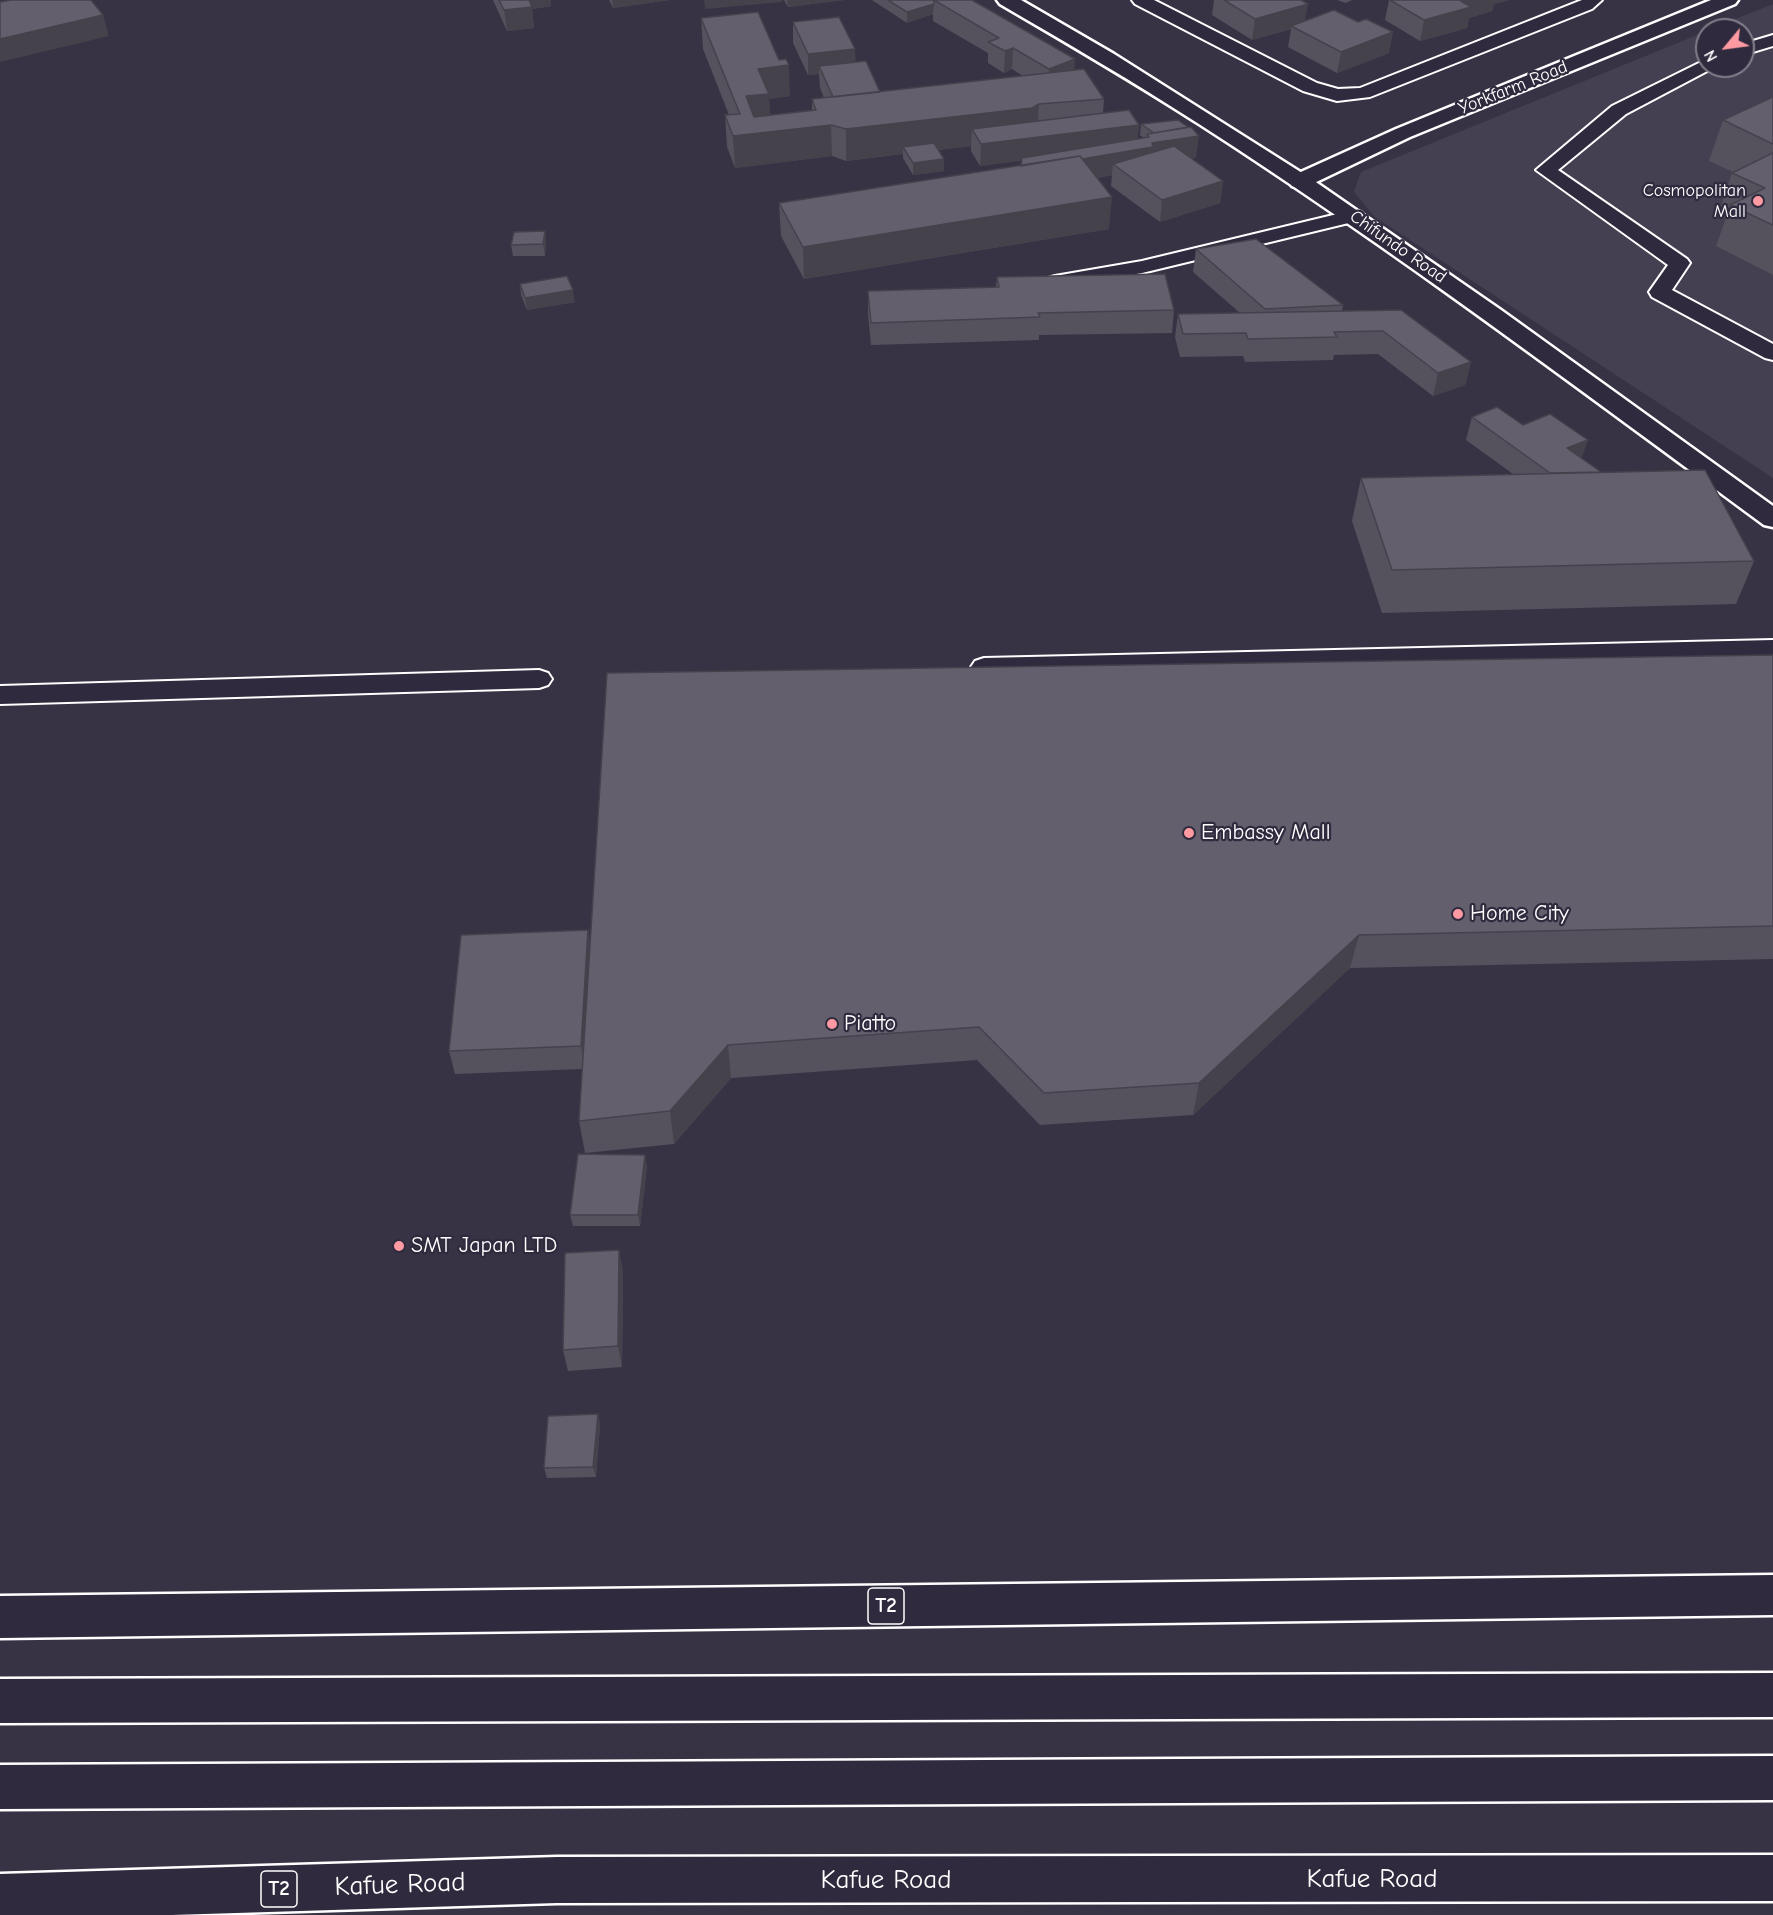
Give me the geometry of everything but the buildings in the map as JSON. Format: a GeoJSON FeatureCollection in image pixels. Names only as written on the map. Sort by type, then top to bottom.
{"type":"FeatureCollection","features":[{"type":"Feature","properties":{"kind":"main road","name":"Chifundo Road"},"geometry":{"type":"LineString","coordinates":[[1007,0],[1086,44],[1354,216],[1773,519]]}},
{"type":"Feature","properties":{"kind":"main road","name":"Yorkfarm Road"},"geometry":{"type":"LineString","coordinates":[[1300,181],[1403,133],[1728,0]]}},
{"type":"Feature","properties":{"kind":"main road","name":"T2"},"geometry":{"type":"LineString","coordinates":[[0,1617],[1773,1595]]}},
{"type":"Feature","properties":{"kind":"main road"},"geometry":{"type":"LineString","coordinates":[[0,1701],[1773,1695]]}},
{"type":"Feature","properties":{"kind":"main road"},"geometry":{"type":"LineString","coordinates":[[0,1787],[1773,1778]]}},
{"type":"Feature","properties":{"kind":"main road","name":"Kafue Road"},"geometry":{"type":"LineString","coordinates":[[0,1897],[557,1880],[1773,1878]]}},
{"type":"Feature","properties":{"kind":"lane"},"geometry":{"type":"LineString","coordinates":[[1141,0],[1310,87],[1337,95],[1363,93],[1593,0]]}},
{"type":"Feature","properties":{"kind":"lane"},"geometry":{"type":"LineString","coordinates":[[1755,46],[1773,40]]}},
{"type":"Feature","properties":{"kind":"lane"},"geometry":{"type":"LineString","coordinates":[[1695,70],[1619,110],[1546,170],[1680,263],[1660,292],[1773,353]]}},
{"type":"Feature","properties":{"kind":"lane"},"geometry":{"type":"LineString","coordinates":[[1040,285],[1142,267],[1354,216]]}},
{"type":"Feature","properties":{"kind":"lane"},"geometry":{"type":"LineString","coordinates":[[965,668],[1773,648]]}},
{"type":"Feature","properties":{"kind":"lane"},"geometry":{"type":"LineString","coordinates":[[0,695],[539,679]]}},
{"type":"Feature","properties":{"kind":"shaded area"},"geometry":{"type":"Polygon","coordinates":[[[1773,4],[1773,478],[1375,217],[1354,192],[1361,172],[1695,36],[1695,78],[1755,78],[1755,18],[1738,18],[1773,4]]]}},
{"type":"Feature","properties":{"kind":"place","name":"Cosmopolitan Mall"},"geometry":{"type":"Point","coordinates":[1758,201]}},
{"type":"Feature","properties":{"kind":"place","name":"Embassy Mall"},"geometry":{"type":"Point","coordinates":[1189,833]}},
{"type":"Feature","properties":{"kind":"place","name":"Home City"},"geometry":{"type":"Point","coordinates":[1458,914]}},
{"type":"Feature","properties":{"kind":"place","name":"Piatto"},"geometry":{"type":"Point","coordinates":[832,1024]}},
{"type":"Feature","properties":{"kind":"place","name":"SMT Japan LTD"},"geometry":{"type":"Point","coordinates":[399,1246]}}]}
